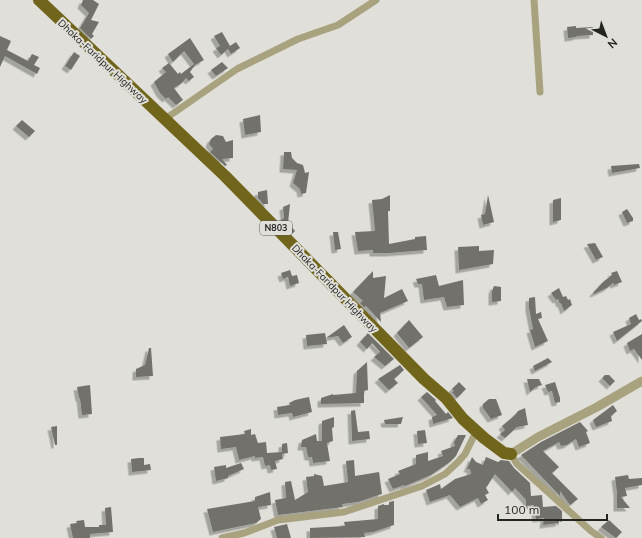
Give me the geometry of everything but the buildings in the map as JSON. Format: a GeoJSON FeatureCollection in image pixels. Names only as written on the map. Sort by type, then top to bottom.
{"type":"FeatureCollection","features":[{"type":"Feature","properties":{"kind":"highway","name":"Dhaka-Faridpur Highway"},"geometry":{"type":"LineString","coordinates":[[39,0],[225,176],[424,379],[446,398],[464,419],[484,438],[504,453],[511,454]]}},
{"type":"Feature","properties":{"kind":"street"},"geometry":{"type":"LineString","coordinates":[[165,119],[237,69],[298,39],[338,25],[376,0]]}},
{"type":"Feature","properties":{"kind":"street"},"geometry":{"type":"LineString","coordinates":[[534,0],[540,92]]}},
{"type":"Feature","properties":{"kind":"street"},"geometry":{"type":"LineString","coordinates":[[601,538],[517,464],[511,454],[538,437],[597,407],[642,381]]}},
{"type":"Feature","properties":{"kind":"street"},"geometry":{"type":"LineString","coordinates":[[222,538],[244,533],[278,520],[344,512],[422,486],[445,474],[458,462],[465,454],[477,430]]}}]}
